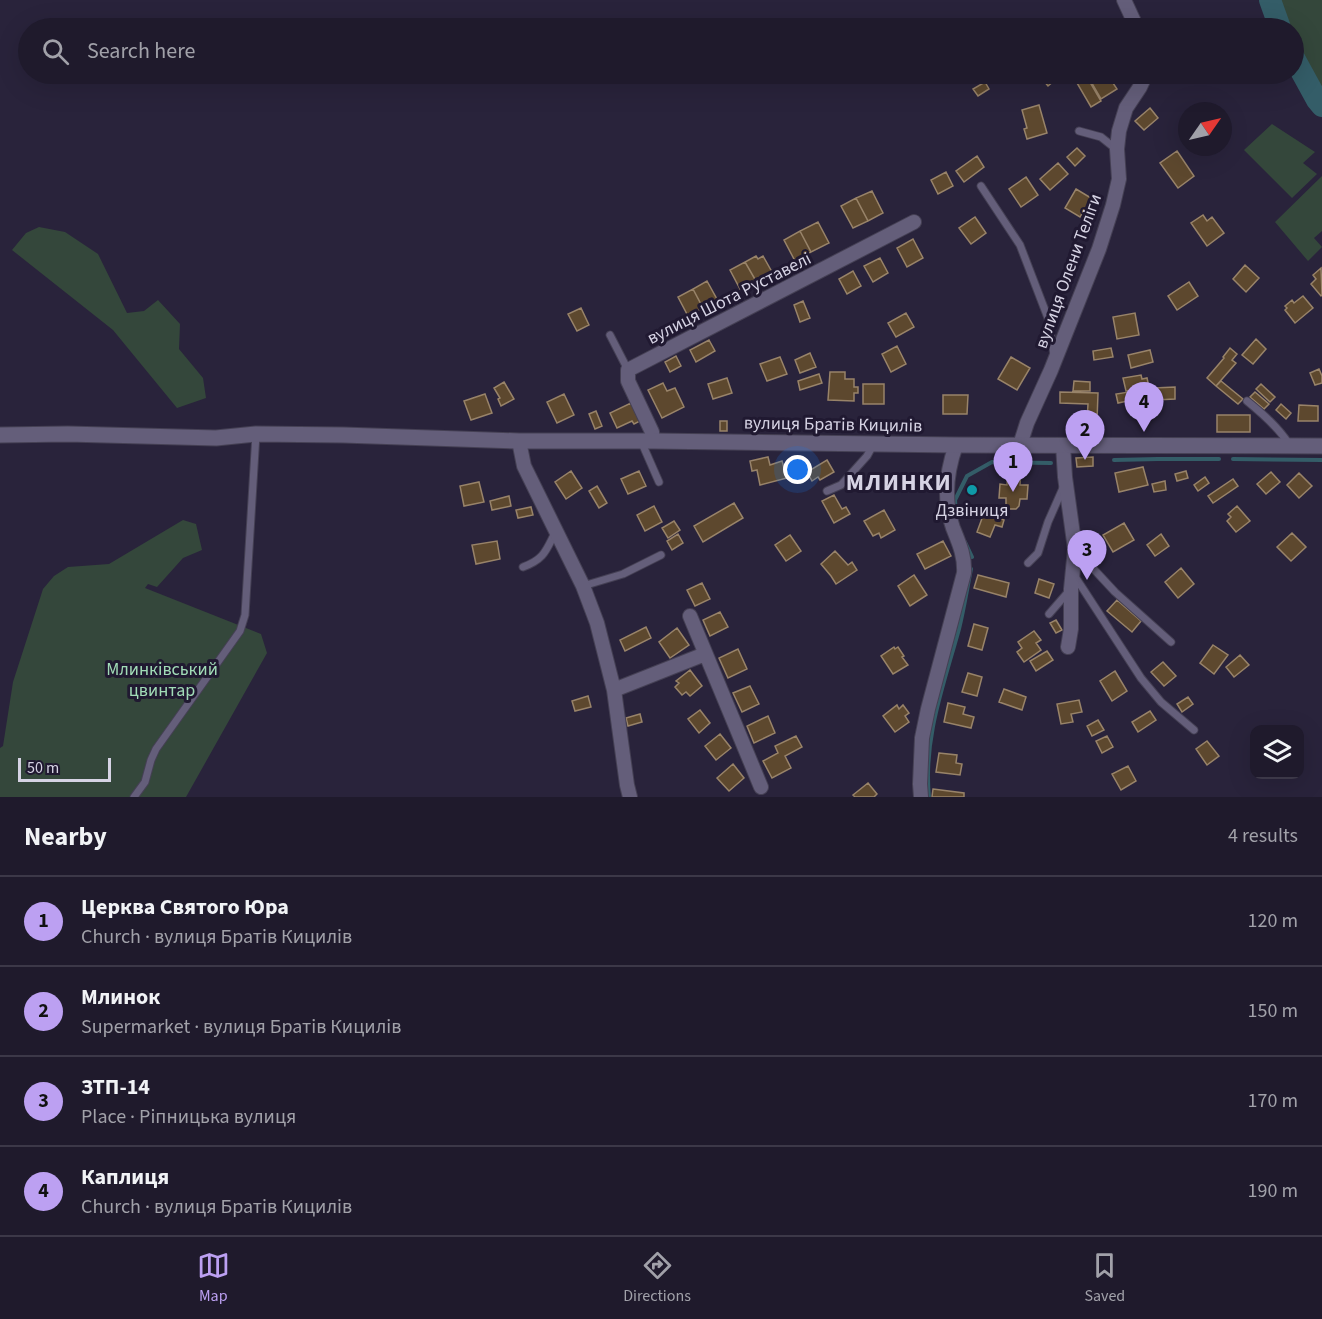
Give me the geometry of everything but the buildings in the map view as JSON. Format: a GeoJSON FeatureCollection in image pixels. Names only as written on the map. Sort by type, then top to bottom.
{"type":"FeatureCollection","features":[{"type":"Feature","properties":{"kind":"street"},"geometry":{"type":"LineString","coordinates":[[1124,0],[1132,18]]}},
{"type":"Feature","properties":{"kind":"street","name":"вулиця Олени Теліги"},"geometry":{"type":"LineString","coordinates":[[1020,445],[1099,249],[1119,179],[1117,149],[1119,131],[1126,108],[1141,84]]}},
{"type":"Feature","properties":{"kind":"street","name":"вулиця Шота Руставелі"},"geometry":{"type":"LineString","coordinates":[[628,370],[914,222]]}},
{"type":"Feature","properties":{"kind":"street"},"geometry":{"type":"LineString","coordinates":[[628,370],[628,381],[652,432],[647,441]]}},
{"type":"Feature","properties":{"kind":"street","name":"вулиця Братів Кицилів"},"geometry":{"type":"LineString","coordinates":[[0,435],[68,434],[216,438],[256,434],[519,441],[1322,446]]}},
{"type":"Feature","properties":{"kind":"street"},"geometry":{"type":"LineString","coordinates":[[519,441],[524,466],[583,586],[597,623],[614,690],[630,797]]}},
{"type":"Feature","properties":{"kind":"street"},"geometry":{"type":"LineString","coordinates":[[921,797],[922,738],[964,573],[965,562],[947,503],[946,479],[956,445]]}},
{"type":"Feature","properties":{"kind":"street"},"geometry":{"type":"LineString","coordinates":[[1063,445],[1075,549],[1068,647]]}},
{"type":"Feature","properties":{"kind":"street"},"geometry":{"type":"LineString","coordinates":[[690,616],[761,787]]}},
{"type":"Feature","properties":{"kind":"street"},"geometry":{"type":"LineString","coordinates":[[614,690],[705,654]]}},
{"type":"Feature","properties":{"kind":"lane"},"geometry":{"type":"LineString","coordinates":[[1079,131],[1101,137],[1117,149]]}},
{"type":"Feature","properties":{"kind":"lane"},"geometry":{"type":"LineString","coordinates":[[981,186],[1020,245],[1048,318],[1055,361]]}},
{"type":"Feature","properties":{"kind":"lane"},"geometry":{"type":"LineString","coordinates":[[610,335],[628,370]]}},
{"type":"Feature","properties":{"kind":"lane"},"geometry":{"type":"LineString","coordinates":[[1247,401],[1269,419],[1283,434],[1290,446]]}},
{"type":"Feature","properties":{"kind":"lane"},"geometry":{"type":"LineString","coordinates":[[134,797],[145,782],[156,749],[240,631],[243,623],[256,434]]}},
{"type":"Feature","properties":{"kind":"lane"},"geometry":{"type":"LineString","coordinates":[[647,441],[659,482]]}},
{"type":"Feature","properties":{"kind":"lane"},"geometry":{"type":"LineString","coordinates":[[827,491],[841,485],[867,456],[874,444]]}},
{"type":"Feature","properties":{"kind":"lane"},"geometry":{"type":"LineString","coordinates":[[1028,563],[1038,553],[1048,522],[1066,483]]}},
{"type":"Feature","properties":{"kind":"lane"},"geometry":{"type":"LineString","coordinates":[[523,567],[538,561],[556,531]]}},
{"type":"Feature","properties":{"kind":"lane"},"geometry":{"type":"LineString","coordinates":[[1075,549],[1115,592],[1171,642]]}},
{"type":"Feature","properties":{"kind":"lane"},"geometry":{"type":"LineString","coordinates":[[583,586],[623,574],[661,555]]}},
{"type":"Feature","properties":{"kind":"lane"},"geometry":{"type":"LineString","coordinates":[[1073,572],[1141,678],[1161,702],[1194,730]]}},
{"type":"Feature","properties":{"kind":"lane"},"geometry":{"type":"LineString","coordinates":[[1048,614],[1071,589]]}},
{"type":"Feature","properties":{"kind":"green space"},"geometry":{"type":"Polygon","coordinates":[[[1277,0],[1322,0],[1322,94],[1304,59],[1304,18],[1285,18],[1277,0]]]}},
{"type":"Feature","properties":{"kind":"green space"},"geometry":{"type":"Polygon","coordinates":[[[1272,124],[1315,152],[1303,163],[1317,174],[1292,198],[1244,150],[1272,124]]]}},
{"type":"Feature","properties":{"kind":"green space"},"geometry":{"type":"Polygon","coordinates":[[[1322,176],[1322,231],[1314,238],[1322,247],[1308,261],[1275,222],[1322,176]]]}},
{"type":"Feature","properties":{"kind":"green space"},"geometry":{"type":"Polygon","coordinates":[[[39,227],[65,232],[98,254],[127,313],[144,311],[158,300],[180,324],[179,349],[203,378],[206,398],[177,408],[113,330],[12,250],[26,233],[39,227]]]}},
{"type":"Feature","properties":{"kind":"green space","name":"Млинківський цвинтар"},"geometry":{"type":"Polygon","coordinates":[[[183,520],[196,524],[202,550],[183,558],[157,587],[148,584],[145,588],[261,634],[267,653],[186,797],[0,797],[0,748],[3,746],[13,682],[43,589],[54,576],[68,567],[109,564],[183,520]]]}},
{"type":"Feature","properties":{"kind":"waterway"},"geometry":{"type":"LineString","coordinates":[[1270,0],[1276,18]]}},
{"type":"Feature","properties":{"kind":"waterway"},"geometry":{"type":"LineString","coordinates":[[1304,76],[1322,106]]}},
{"type":"Feature","properties":{"kind":"waterway"},"geometry":{"type":"LineString","coordinates":[[1114,460],[1219,459]]}},
{"type":"Feature","properties":{"kind":"waterway"},"geometry":{"type":"LineString","coordinates":[[1233,459],[1322,460]]}},
{"type":"Feature","properties":{"kind":"waterway"},"geometry":{"type":"LineString","coordinates":[[956,515],[955,500],[967,476],[992,462],[1051,463]]}},
{"type":"Feature","properties":{"kind":"waterway"},"geometry":{"type":"LineString","coordinates":[[965,542],[972,557]]}},
{"type":"Feature","properties":{"kind":"waterway"},"geometry":{"type":"LineString","coordinates":[[929,797],[928,775],[932,732],[959,629],[971,569]]}},
{"type":"Feature","properties":{"kind":"place","name":"Каплиця"},"geometry":{"type":"Point","coordinates":[1144,432]}},
{"type":"Feature","properties":{"kind":"place","name":"Млинок"},"geometry":{"type":"Point","coordinates":[1085,460]}},
{"type":"Feature","properties":{"kind":"place","name":"Дзвіниця"},"geometry":{"type":"Point","coordinates":[972,490]}},
{"type":"Feature","properties":{"kind":"place","name":"Церква Святого Юра"},"geometry":{"type":"Point","coordinates":[1013,492]}},
{"type":"Feature","properties":{"kind":"place","name":"ЗТП-14"},"geometry":{"type":"Point","coordinates":[1087,580]}},
{"type":"Feature","properties":{"kind":"district","name":"МЛИНКИ"},"geometry":{"type":"Point","coordinates":[899,482]}}]}
